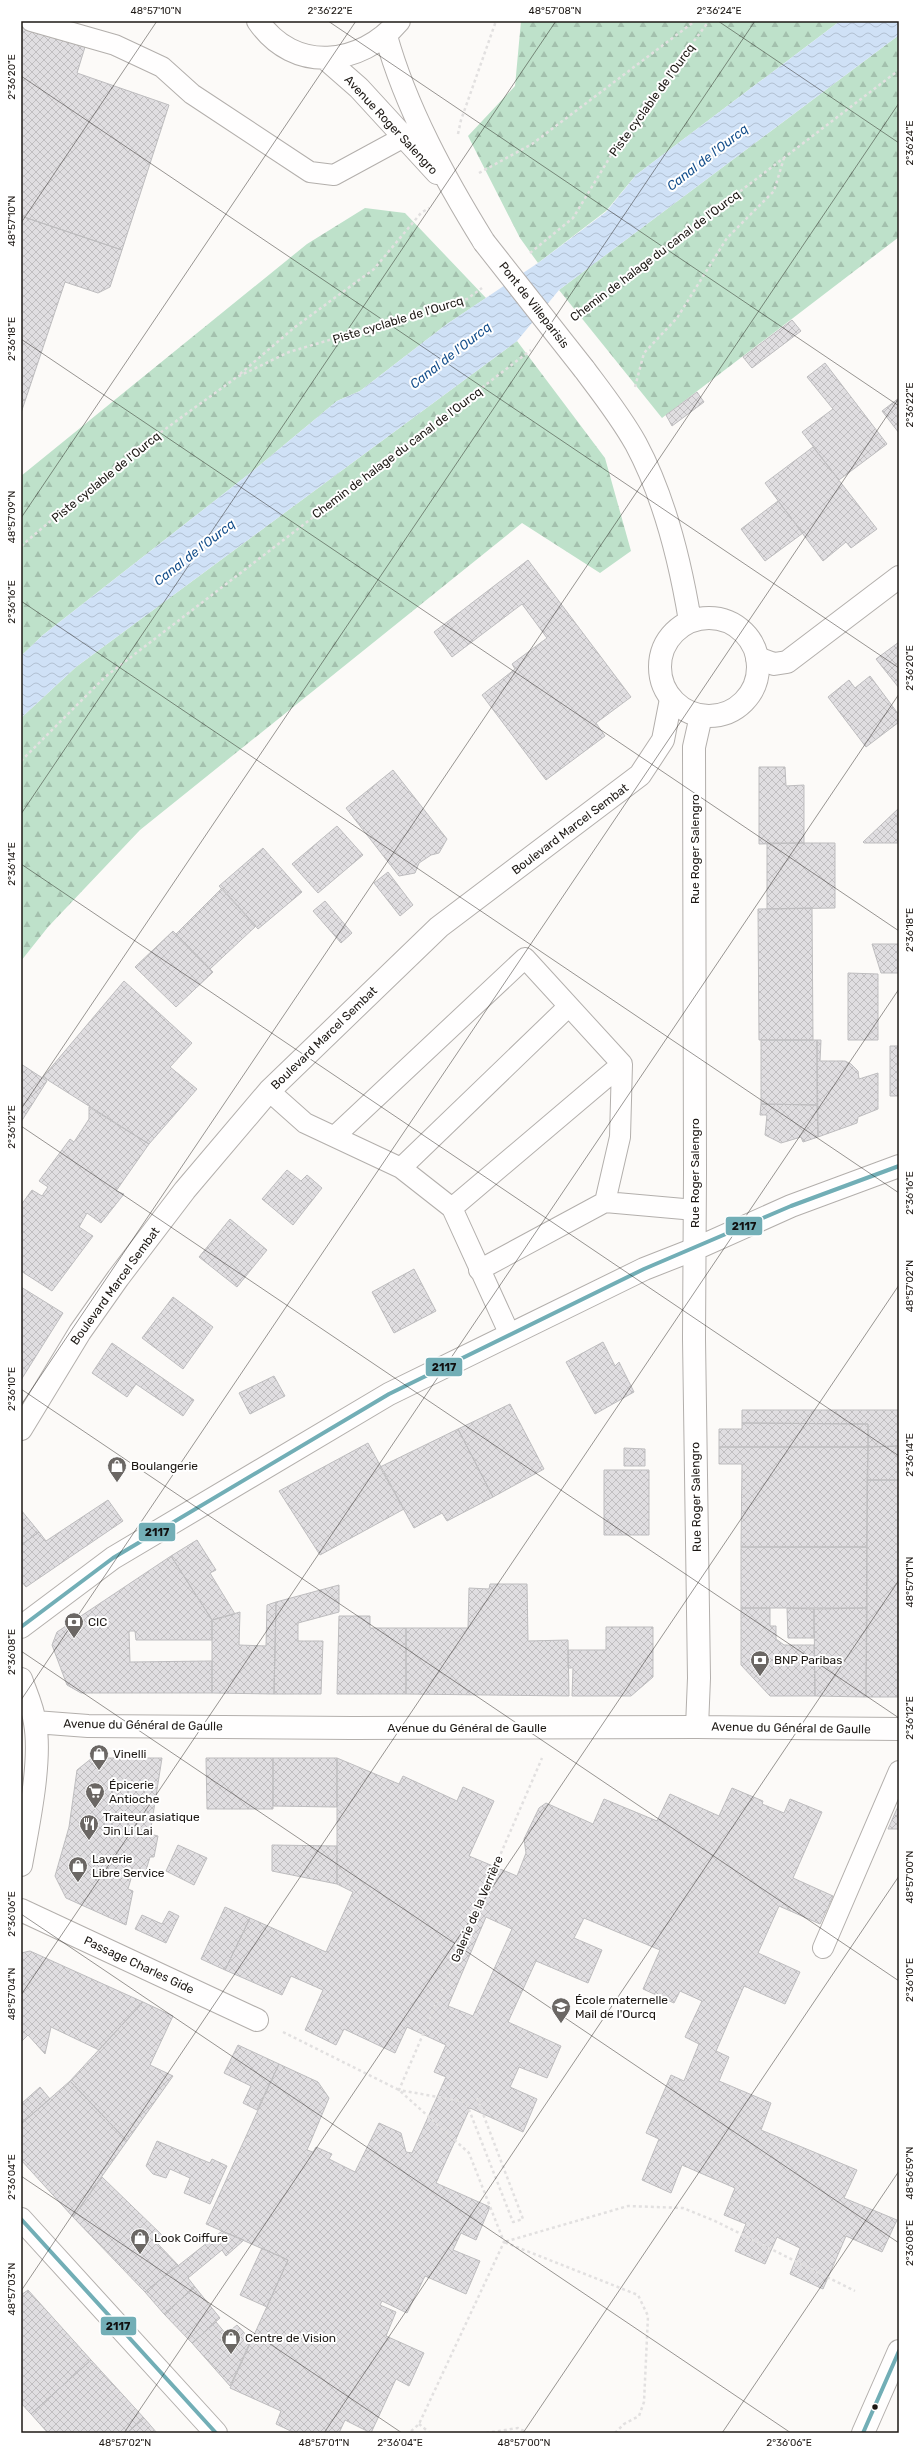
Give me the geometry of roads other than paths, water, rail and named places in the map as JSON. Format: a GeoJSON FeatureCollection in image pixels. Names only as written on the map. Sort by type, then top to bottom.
{"type":"FeatureCollection","features":[{"type":"Feature","properties":{"kind":"street"},"geometry":{"type":"LineString","coordinates":[[258,21],[265,30],[285,47],[310,56],[327,60],[362,51],[393,28]]}},
{"type":"Feature","properties":{"kind":"street","name":"Avenue Roger Salengro"},"geometry":{"type":"LineString","coordinates":[[393,28],[397,74],[453,192],[484,242]]}},
{"type":"Feature","properties":{"kind":"street","name":"Avenue Roger Salengro"},"geometry":{"type":"LineString","coordinates":[[327,60],[359,88],[453,192]]}},
{"type":"Feature","properties":{"kind":"street","name":"Pont de Villeparisis"},"geometry":{"type":"LineString","coordinates":[[484,242],[584,369],[624,424],[637,445],[662,501],[677,556],[690,621]]}},
{"type":"Feature","properties":{"kind":"street"},"geometry":{"type":"LineString","coordinates":[[757,658],[774,664],[786,662],[899,577]]}},
{"type":"Feature","properties":{"kind":"street"},"geometry":{"type":"LineString","coordinates":[[704,617],[719,618],[733,623],[745,632],[753,644],[757,658],[758,674],[753,688],[744,702],[731,711],[716,716],[701,716],[689,712],[671,699],[663,686],[659,670],[660,655],[672,635],[690,621],[704,617]]}},
{"type":"Feature","properties":{"kind":"street","name":"Boulevard Marcel Sembat"},"geometry":{"type":"LineString","coordinates":[[21,1429],[80,1332],[118,1278],[185,1190],[269,1091],[439,927],[640,775],[663,740],[671,699]]}},
{"type":"Feature","properties":{"kind":"street","name":"Rue Roger Salengro"},"geometry":{"type":"LineString","coordinates":[[697,1727],[699,1678],[694,1339],[694,747],[701,716]]}},
{"type":"Feature","properties":{"kind":"street"},"geometry":{"type":"LineString","coordinates":[[21,1627],[113,1558],[389,1394],[644,1269],[695,1249],[791,1206],[899,1166]]}},
{"type":"Feature","properties":{"kind":"street"},"geometry":{"type":"LineString","coordinates":[[21,1679],[35,1722],[37,1748],[30,1815],[21,1865]]}},
{"type":"Feature","properties":{"kind":"street","name":"Avenue du Général de Gaulle"},"geometry":{"type":"LineString","coordinates":[[35,1722],[88,1726],[555,1728],[697,1727],[899,1729]]}},
{"type":"Feature","properties":{"kind":"street","name":"Passage Charles Gide"},"geometry":{"type":"LineString","coordinates":[[21,1910],[257,2020]]}},
{"type":"Feature","properties":{"kind":"street"},"geometry":{"type":"LineString","coordinates":[[21,2219],[216,2433]]}},
{"type":"Feature","properties":{"kind":"street"},"geometry":{"type":"LineString","coordinates":[[863,2433],[899,2350]]}},
{"type":"Feature","properties":{"kind":"lane"},"geometry":{"type":"LineString","coordinates":[[31,21],[116,45],[162,67],[192,94],[310,172],[334,176],[404,137]]}},
{"type":"Feature","properties":{"kind":"lane"},"geometry":{"type":"LineString","coordinates":[[335,1136],[525,958],[568,1007],[622,1064],[620,1137],[605,1202]]}},
{"type":"Feature","properties":{"kind":"lane"},"geometry":{"type":"LineString","coordinates":[[401,1168],[568,1007]]}},
{"type":"Feature","properties":{"kind":"lane"},"geometry":{"type":"LineString","coordinates":[[452,1208],[622,1064]]}},
{"type":"Feature","properties":{"kind":"lane"},"geometry":{"type":"LineString","coordinates":[[269,1091],[305,1123],[401,1168],[452,1208],[510,1335]]}},
{"type":"Feature","properties":{"kind":"lane"},"geometry":{"type":"LineString","coordinates":[[479,1270],[605,1202],[695,1210]]}},
{"type":"Feature","properties":{"kind":"lane"},"geometry":{"type":"LineString","coordinates":[[823,1948],[899,1771]]}},
{"type":"Feature","properties":{"kind":"water","name":"Canal de l'Ourcq"},"geometry":{"type":"Polygon","coordinates":[[[840,21],[899,21],[899,35],[559,290],[517,341],[76,667],[21,718],[21,656],[43,635],[254,470],[337,401],[360,391],[447,324],[538,263],[606,212],[636,175],[840,21]]]}},
{"type":"Feature","properties":{"kind":"place","name":"Boulangerie"},"geometry":{"type":"Point","coordinates":[117,1483]}},
{"type":"Feature","properties":{"kind":"place","name":"CIC"},"geometry":{"type":"Point","coordinates":[74,1639]}},
{"type":"Feature","properties":{"kind":"place","name":"BNP Paribas"},"geometry":{"type":"Point","coordinates":[760,1677]}},
{"type":"Feature","properties":{"kind":"place","name":"Vinelli"},"geometry":{"type":"Point","coordinates":[99,1771]}},
{"type":"Feature","properties":{"kind":"place","name":"Épicerie Antioche"},"geometry":{"type":"Point","coordinates":[95,1809]}},
{"type":"Feature","properties":{"kind":"place","name":"Traiteur asiatique Jin Li Lai"},"geometry":{"type":"Point","coordinates":[89,1841]}},
{"type":"Feature","properties":{"kind":"place","name":"Laverie Libre Service"},"geometry":{"type":"Point","coordinates":[78,1883]}},
{"type":"Feature","properties":{"kind":"place","name":"École maternelle Mail de l'Ourcq"},"geometry":{"type":"Point","coordinates":[561,2024]}},
{"type":"Feature","properties":{"kind":"place","name":"Look Coiffure"},"geometry":{"type":"Point","coordinates":[140,2255]}},
{"type":"Feature","properties":{"kind":"place","name":"Centre de Vision"},"geometry":{"type":"Point","coordinates":[231,2355]}}]}
